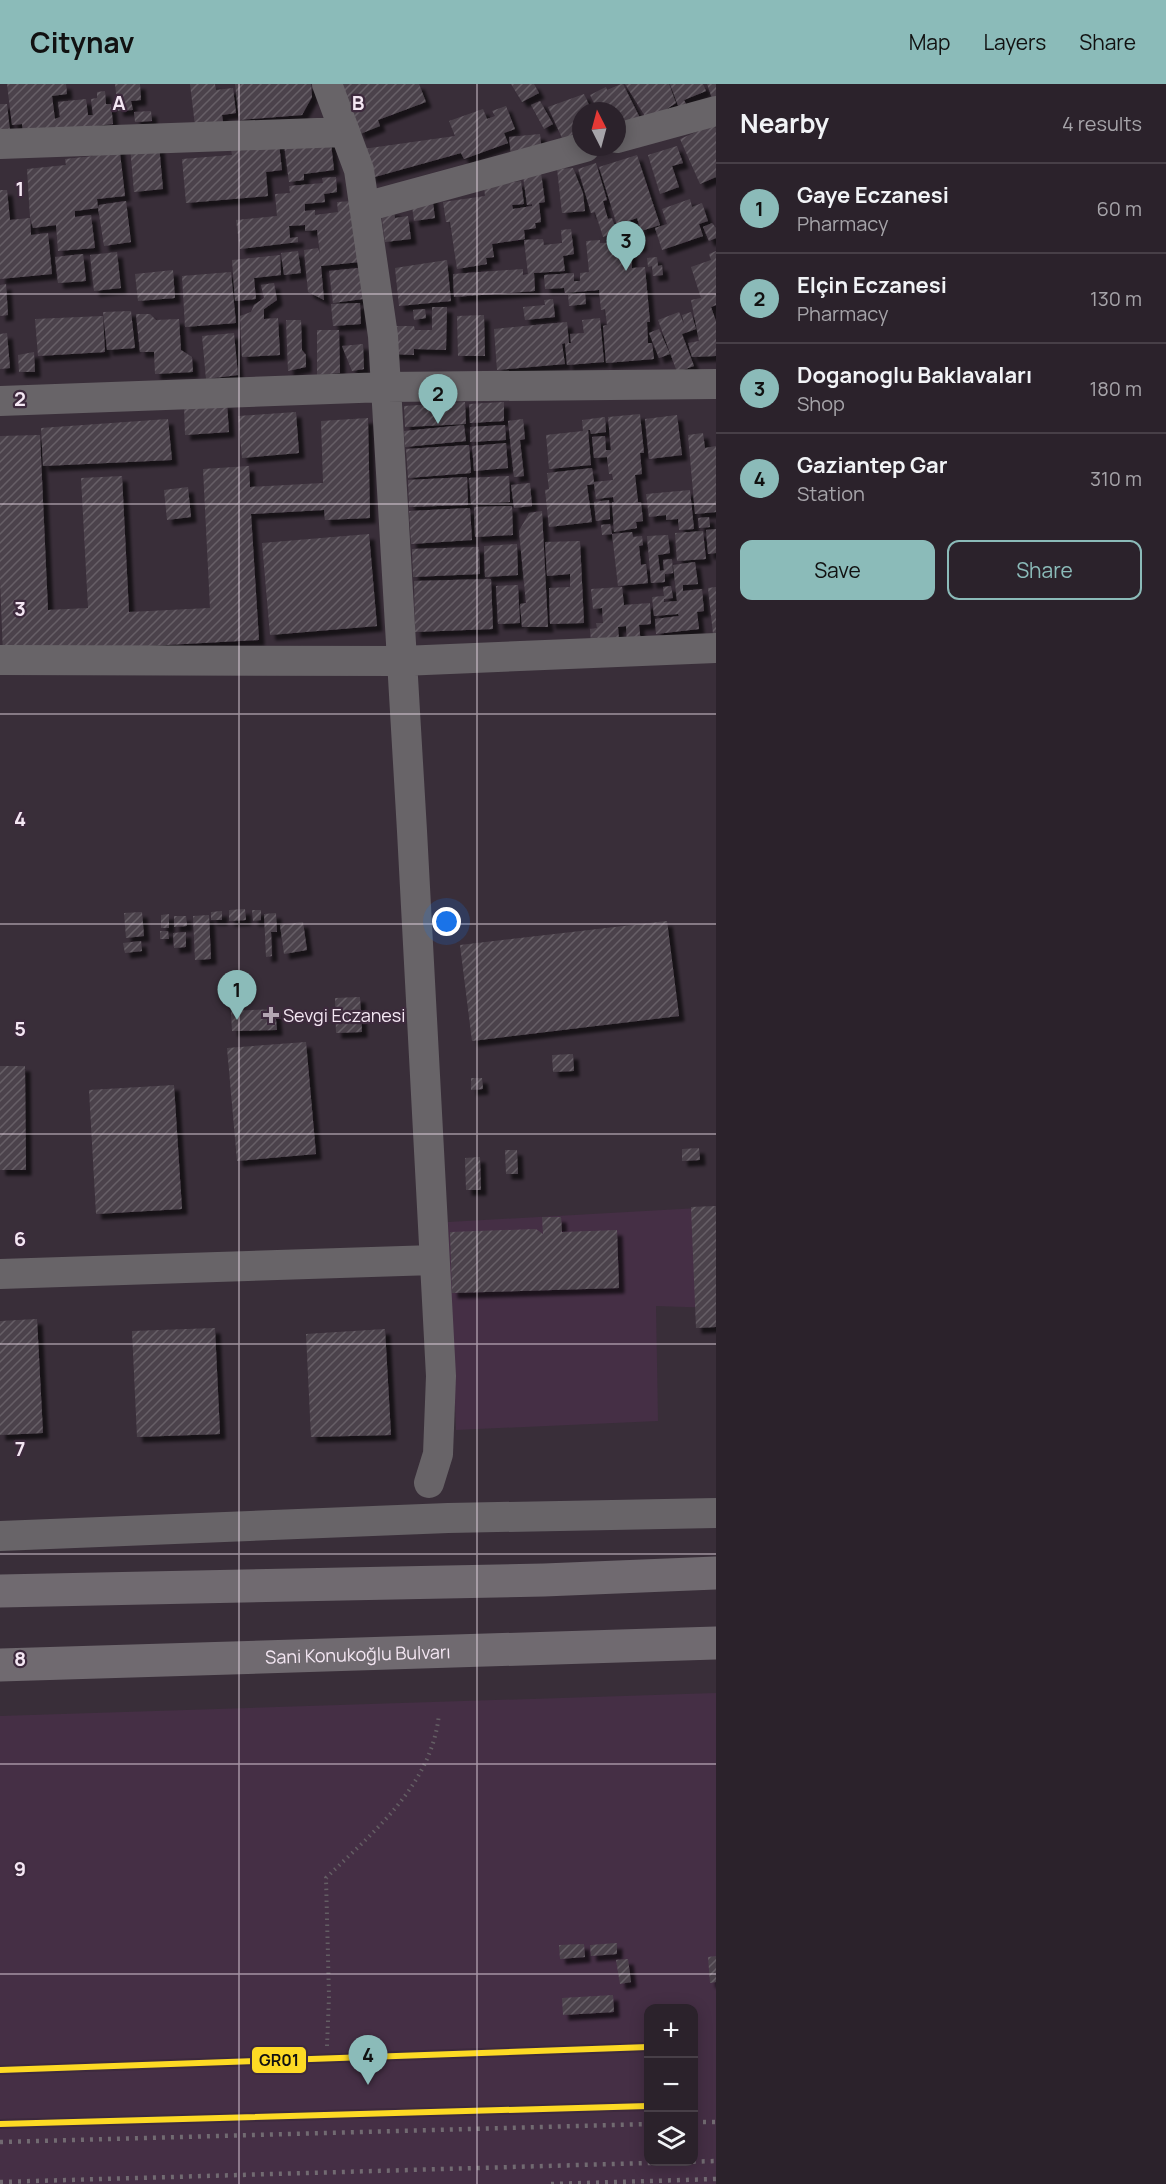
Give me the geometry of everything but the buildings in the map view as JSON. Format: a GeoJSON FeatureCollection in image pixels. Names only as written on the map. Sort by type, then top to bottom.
{"type":"FeatureCollection","features":[{"type":"Feature","properties":{"kind":"highway"},"geometry":{"type":"LineString","coordinates":[[0,1591],[544,1580],[716,1573]]}},
{"type":"Feature","properties":{"kind":"highway","name":"Sani Konukoğlu Bulvarı"},"geometry":{"type":"LineString","coordinates":[[0,1665],[716,1643]]}},
{"type":"Feature","properties":{"kind":"street"},"geometry":{"type":"LineString","coordinates":[[327,84],[359,170],[383,336],[441,1376],[438,1454],[429,1483]]}},
{"type":"Feature","properties":{"kind":"street"},"geometry":{"type":"LineString","coordinates":[[626,136],[716,111]]}},
{"type":"Feature","properties":{"kind":"street"},"geometry":{"type":"LineString","coordinates":[[0,144],[345,132]]}},
{"type":"Feature","properties":{"kind":"street"},"geometry":{"type":"LineString","coordinates":[[365,207],[572,151]]}},
{"type":"Feature","properties":{"kind":"street"},"geometry":{"type":"LineString","coordinates":[[0,401],[386,387],[716,384]]}},
{"type":"Feature","properties":{"kind":"street"},"geometry":{"type":"LineString","coordinates":[[0,660],[402,661],[716,648]]}},
{"type":"Feature","properties":{"kind":"street"},"geometry":{"type":"LineString","coordinates":[[0,1274],[435,1260]]}},
{"type":"Feature","properties":{"kind":"street"},"geometry":{"type":"LineString","coordinates":[[0,1536],[448,1518],[716,1514]]}},
{"type":"Feature","properties":{"kind":"path"},"geometry":{"type":"LineString","coordinates":[[327,2046],[329,1997],[326,1878],[395,1810],[420,1776],[437,1734],[439,1714]]}},
{"type":"Feature","properties":{"kind":"shaded area"},"geometry":{"type":"Polygon","coordinates":[[[716,1207],[716,1308],[656,1306],[658,1421],[456,1430],[448,1222],[716,1207]]]}},
{"type":"Feature","properties":{"kind":"shaded area"},"geometry":{"type":"Polygon","coordinates":[[[716,1693],[716,2184],[0,2184],[0,1716],[716,1693]]]}},
{"type":"Feature","properties":{"kind":"railway"},"geometry":{"type":"LineString","coordinates":[[698,2122],[716,2122]]}},
{"type":"Feature","properties":{"kind":"railway"},"geometry":{"type":"LineString","coordinates":[[0,2142],[644,2124]]}},
{"type":"Feature","properties":{"kind":"railway"},"geometry":{"type":"LineString","coordinates":[[0,2182],[716,2161]]}},
{"type":"Feature","properties":{"kind":"railway"},"geometry":{"type":"LineString","coordinates":[[551,2184],[716,2179]]}},
{"type":"Feature","properties":{"kind":"transit line","name":"GR01"},"geometry":{"type":"LineString","coordinates":[[0,2070],[644,2047]]}},
{"type":"Feature","properties":{"kind":"transit line","name":"GR01"},"geometry":{"type":"LineString","coordinates":[[0,2124],[644,2106]]}},
{"type":"Feature","properties":{"kind":"place","name":"Doganoglu Baklavaları"},"geometry":{"type":"Point","coordinates":[626,271]}},
{"type":"Feature","properties":{"kind":"place","name":"Elçin Eczanesi"},"geometry":{"type":"Point","coordinates":[438,424]}},
{"type":"Feature","properties":{"kind":"place","name":"Sevgi Eczanesi"},"geometry":{"type":"Point","coordinates":[271,1015]}},
{"type":"Feature","properties":{"kind":"place","name":"Gaye Eczanesi"},"geometry":{"type":"Point","coordinates":[237,1020]}},
{"type":"Feature","properties":{"kind":"place","name":"Gaziantep Gar"},"geometry":{"type":"Point","coordinates":[368,2085]}}]}
